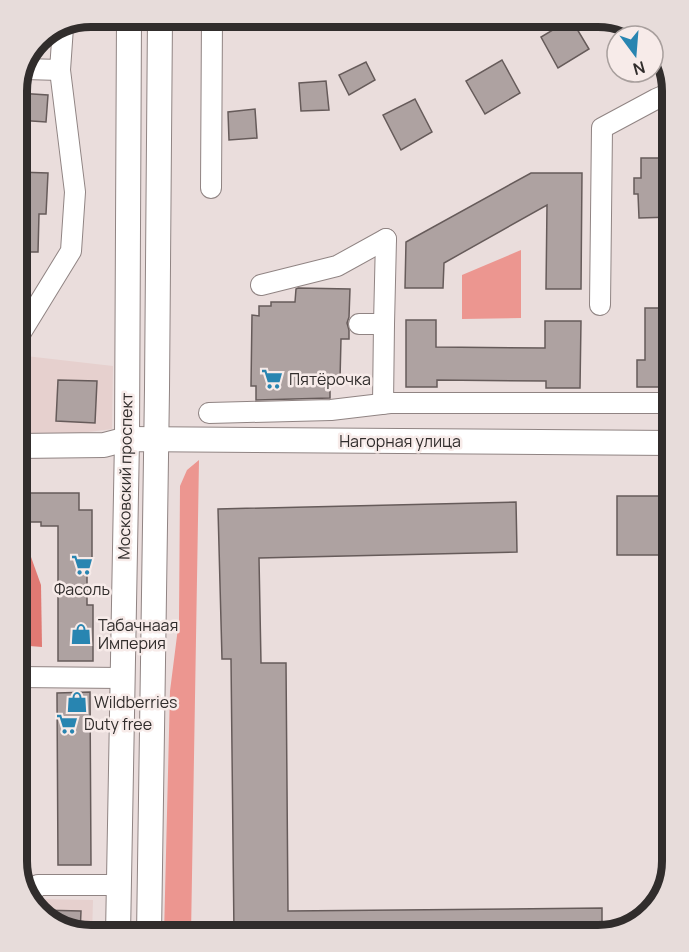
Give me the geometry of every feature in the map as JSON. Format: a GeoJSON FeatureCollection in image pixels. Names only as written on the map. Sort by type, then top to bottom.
{"type":"FeatureCollection","features":[{"type":"Feature","properties":{"kind":"main road","name":"Московский проспект"},"geometry":{"type":"LineString","coordinates":[[118,925],[127,439],[129,27]]}},
{"type":"Feature","properties":{"kind":"main road","name":"Московский проспект"},"geometry":{"type":"LineString","coordinates":[[149,925],[160,27]]}},
{"type":"Feature","properties":{"kind":"main road","name":"Нагорная улица"},"geometry":{"type":"LineString","coordinates":[[27,446],[104,445],[127,439],[662,443]]}},
{"type":"Feature","properties":{"kind":"street"},"geometry":{"type":"LineString","coordinates":[[211,188],[212,27]]}},
{"type":"Feature","properties":{"kind":"street"},"geometry":{"type":"LineString","coordinates":[[27,323],[71,251],[75,192],[60,70],[63,34]]}},
{"type":"Feature","properties":{"kind":"street"},"geometry":{"type":"LineString","coordinates":[[31,69],[60,70]]}},
{"type":"Feature","properties":{"kind":"street"},"geometry":{"type":"LineString","coordinates":[[600,305],[602,128],[662,96]]}},
{"type":"Feature","properties":{"kind":"street"},"geometry":{"type":"LineString","coordinates":[[261,285],[337,266],[386,239],[383,404]]}},
{"type":"Feature","properties":{"kind":"street"},"geometry":{"type":"LineString","coordinates":[[358,324],[384,324]]}},
{"type":"Feature","properties":{"kind":"street"},"geometry":{"type":"LineString","coordinates":[[209,413],[331,410],[383,404],[662,404]]}},
{"type":"Feature","properties":{"kind":"street"},"geometry":{"type":"LineString","coordinates":[[331,410],[332,441]]}},
{"type":"Feature","properties":{"kind":"street"},"geometry":{"type":"LineString","coordinates":[[27,677],[122,678]]}},
{"type":"Feature","properties":{"kind":"street"},"geometry":{"type":"LineString","coordinates":[[34,890],[38,885],[119,885]]}},
{"type":"Feature","properties":{"kind":"shaded area"},"geometry":{"type":"Polygon","coordinates":[[[521,250],[521,318],[462,319],[462,275],[521,250]]]}},
{"type":"Feature","properties":{"kind":"shaded area"},"geometry":{"type":"Polygon","coordinates":[[[27,356],[113,366],[112,429],[27,440],[27,356]]]}},
{"type":"Feature","properties":{"kind":"shaded area"},"geometry":{"type":"Polygon","coordinates":[[[199,460],[191,925],[164,925],[170,691],[179,620],[180,486],[187,470],[199,460]]]}},
{"type":"Feature","properties":{"kind":"shaded area"},"geometry":{"type":"Polygon","coordinates":[[[27,546],[41,585],[42,647],[27,646],[27,546]]]}},
{"type":"Feature","properties":{"kind":"shaded area"},"geometry":{"type":"Polygon","coordinates":[[[27,702],[31,703],[27,731],[27,702]]]}},
{"type":"Feature","properties":{"kind":"shaded area"},"geometry":{"type":"Polygon","coordinates":[[[40,899],[93,900],[92,925],[70,922],[55,914],[40,899]]]}},
{"type":"Feature","properties":{"kind":"building"},"geometry":{"type":"Polygon","coordinates":[[[558,27],[576,27],[589,49],[558,68],[541,37],[558,27]]]}},
{"type":"Feature","properties":{"kind":"building"},"geometry":{"type":"Polygon","coordinates":[[[502,60],[520,93],[485,114],[466,81],[502,60]]]}},
{"type":"Feature","properties":{"kind":"building"},"geometry":{"type":"Polygon","coordinates":[[[366,62],[375,80],[349,95],[339,75],[366,62]]]}},
{"type":"Feature","properties":{"kind":"building"},"geometry":{"type":"Polygon","coordinates":[[[326,81],[329,110],[301,111],[299,83],[326,81]]]}},
{"type":"Feature","properties":{"kind":"building"},"geometry":{"type":"Polygon","coordinates":[[[27,94],[48,95],[46,122],[27,121],[27,94]]]}},
{"type":"Feature","properties":{"kind":"building"},"geometry":{"type":"Polygon","coordinates":[[[415,99],[432,132],[401,150],[383,115],[415,99]]]}},
{"type":"Feature","properties":{"kind":"building"},"geometry":{"type":"Polygon","coordinates":[[[255,109],[257,138],[229,140],[228,112],[255,109]]]}},
{"type":"Feature","properties":{"kind":"building"},"geometry":{"type":"Polygon","coordinates":[[[641,158],[662,158],[662,217],[639,218],[638,194],[634,194],[634,178],[641,178],[641,158]]]}},
{"type":"Feature","properties":{"kind":"building"},"geometry":{"type":"Polygon","coordinates":[[[27,172],[48,173],[46,214],[39,214],[38,252],[27,252],[27,172]]]}},
{"type":"Feature","properties":{"kind":"building"},"geometry":{"type":"Polygon","coordinates":[[[531,173],[582,173],[581,289],[546,289],[547,205],[444,263],[443,288],[405,288],[406,242],[531,173]]]}},
{"type":"Feature","properties":{"kind":"building"},"geometry":{"type":"Polygon","coordinates":[[[298,288],[350,289],[347,323],[349,339],[341,339],[340,379],[330,379],[330,398],[256,400],[256,386],[251,386],[252,315],[259,316],[259,306],[271,306],[271,302],[295,302],[298,288]]]}},
{"type":"Feature","properties":{"kind":"building"},"geometry":{"type":"Polygon","coordinates":[[[645,308],[662,308],[662,387],[637,387],[637,360],[645,360],[645,308]]]}},
{"type":"Feature","properties":{"kind":"building"},"geometry":{"type":"Polygon","coordinates":[[[406,320],[436,320],[436,347],[545,348],[545,321],[581,321],[580,388],[546,388],[546,381],[437,380],[437,387],[406,387],[406,320]]]}},
{"type":"Feature","properties":{"kind":"building"},"geometry":{"type":"Polygon","coordinates":[[[58,380],[97,381],[95,423],[56,421],[58,380]]]}},
{"type":"Feature","properties":{"kind":"building"},"geometry":{"type":"Polygon","coordinates":[[[29,493],[79,493],[79,510],[92,510],[92,561],[87,561],[87,605],[93,605],[93,661],[58,661],[58,526],[41,526],[41,522],[29,522],[29,493]]]}},
{"type":"Feature","properties":{"kind":"building"},"geometry":{"type":"Polygon","coordinates":[[[617,496],[662,496],[662,555],[617,555],[617,496]]]}},
{"type":"Feature","properties":{"kind":"building"},"geometry":{"type":"Polygon","coordinates":[[[516,502],[517,552],[259,558],[261,663],[286,663],[288,911],[602,908],[602,925],[234,925],[231,659],[222,659],[218,509],[516,502]]]}},
{"type":"Feature","properties":{"kind":"building"},"geometry":{"type":"Polygon","coordinates":[[[90,692],[91,865],[58,865],[57,693],[90,692]]]}},
{"type":"Feature","properties":{"kind":"building"},"geometry":{"type":"Polygon","coordinates":[[[51,910],[81,911],[80,924],[70,922],[51,910]]]}},
{"type":"Feature","properties":{"kind":"place","name":"Пятёрочка"},"geometry":{"type":"Point","coordinates":[272,379]}},
{"type":"Feature","properties":{"kind":"place","name":"Фасоль"},"geometry":{"type":"Point","coordinates":[82,565]}},
{"type":"Feature","properties":{"kind":"place","name":"Табачнаая Империя"},"geometry":{"type":"Point","coordinates":[81,634]}},
{"type":"Feature","properties":{"kind":"place","name":"Wildberries"},"geometry":{"type":"Point","coordinates":[77,702]}},
{"type":"Feature","properties":{"kind":"place","name":"Duty free"},"geometry":{"type":"Point","coordinates":[67,724]}}]}
